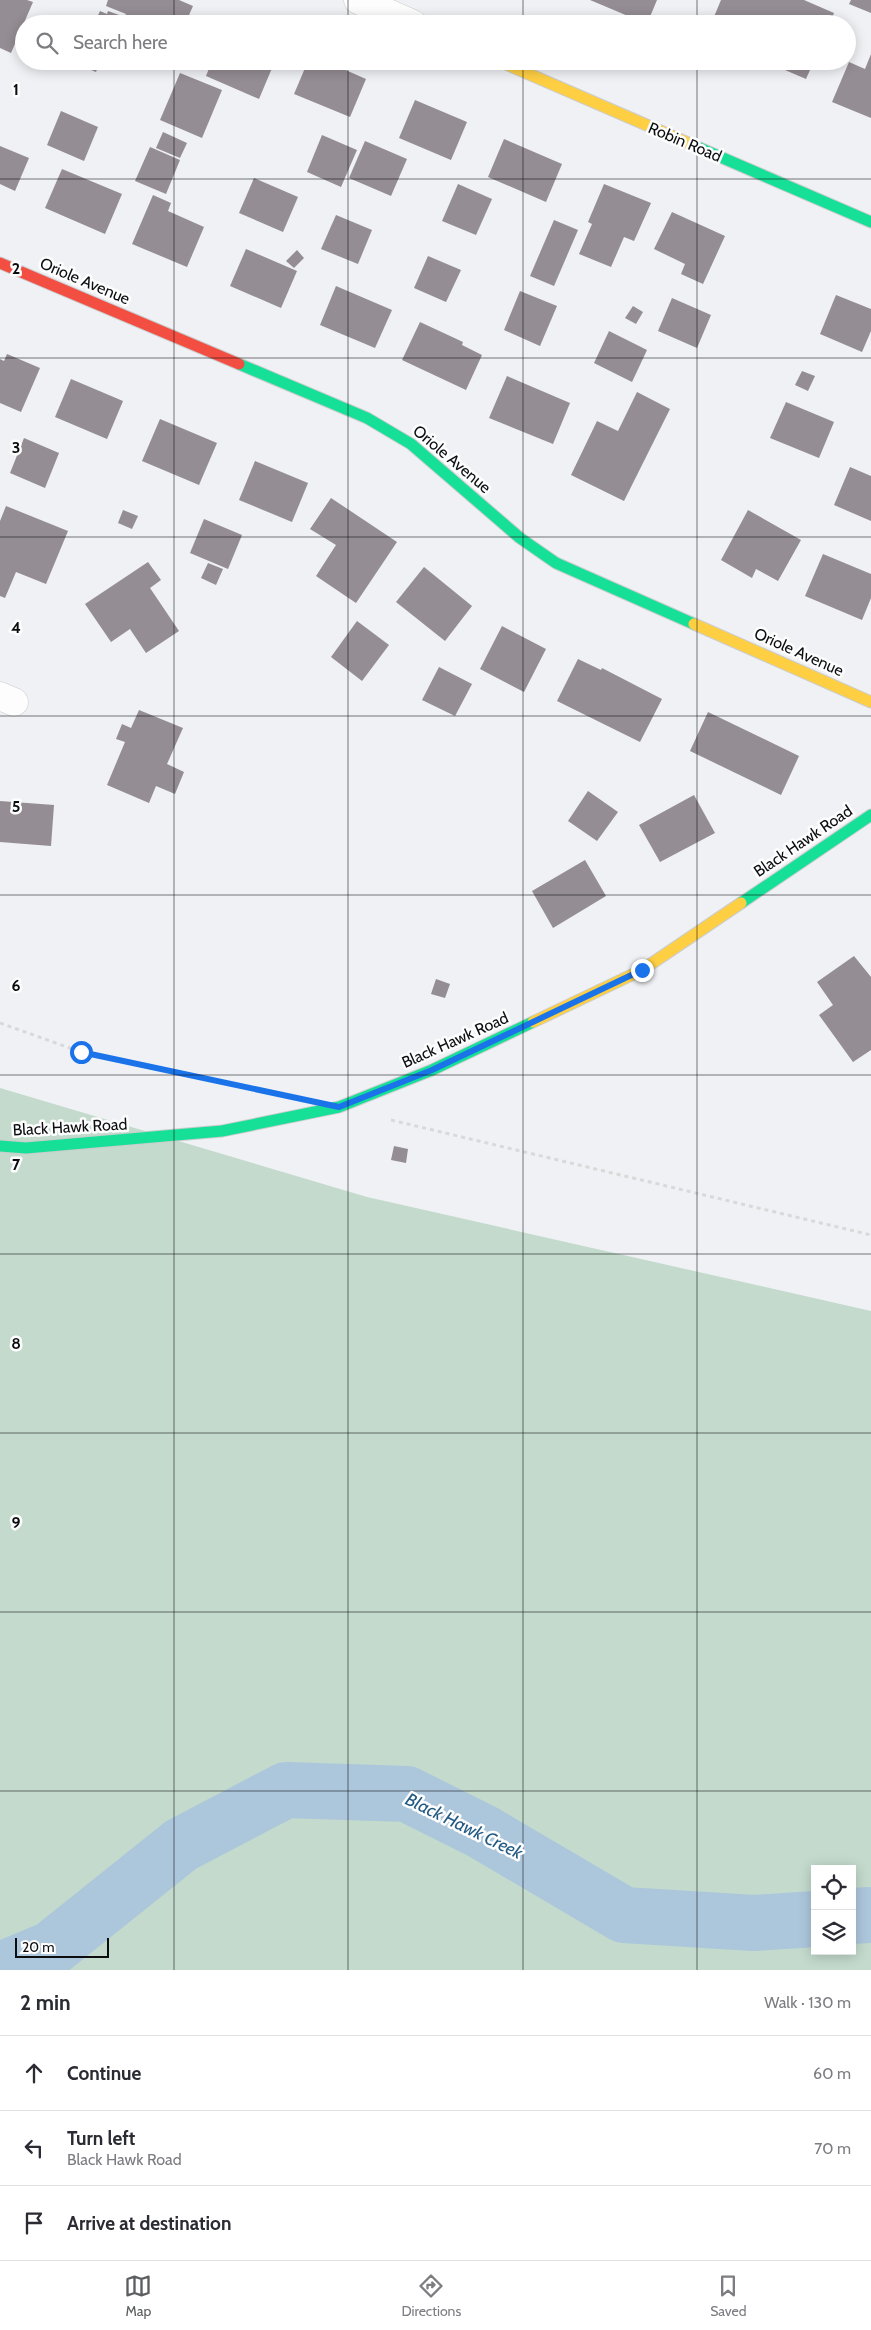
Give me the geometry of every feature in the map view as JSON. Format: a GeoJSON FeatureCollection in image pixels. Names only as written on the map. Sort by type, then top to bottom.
{"type":"FeatureCollection","features":[{"type":"Feature","properties":{"kind":"street"},"geometry":{"type":"LineString","coordinates":[[358,0],[392,15]]}},
{"type":"Feature","properties":{"kind":"street","name":"Robin Road"},"geometry":{"type":"LineString","coordinates":[[521,70],[871,222]]}},
{"type":"Feature","properties":{"kind":"street","name":"Oriole Avenue"},"geometry":{"type":"LineString","coordinates":[[0,263],[367,418],[411,444],[520,538],[556,562],[871,702]]}},
{"type":"Feature","properties":{"kind":"street","name":"Black Hawk Road"},"geometry":{"type":"LineString","coordinates":[[0,1146],[26,1148],[222,1131],[339,1107],[432,1070],[642,970],[871,815]]}},
{"type":"Feature","properties":{"kind":"path"},"geometry":{"type":"LineString","coordinates":[[0,1023],[81,1052],[272,1093]]}},
{"type":"Feature","properties":{"kind":"path"},"geometry":{"type":"LineString","coordinates":[[387,1119],[871,1235]]}},
{"type":"Feature","properties":{"kind":"green space"},"geometry":{"type":"Polygon","coordinates":[[[0,1088],[367,1197],[871,1311],[871,1970],[0,1970],[0,1088]]]}},
{"type":"Feature","properties":{"kind":"building"},"geometry":{"type":"Polygon","coordinates":[[[0,0],[27,0],[33,2],[27,15],[15,15],[15,44],[11,53],[0,48],[0,0]]]}},
{"type":"Feature","properties":{"kind":"building"},"geometry":{"type":"Polygon","coordinates":[[[108,0],[179,0],[193,6],[189,15],[126,15],[106,6],[108,0]]]}},
{"type":"Feature","properties":{"kind":"building"},"geometry":{"type":"Polygon","coordinates":[[[590,0],[657,0],[651,15],[626,15],[590,0]]]}},
{"type":"Feature","properties":{"kind":"building"},"geometry":{"type":"Polygon","coordinates":[[[721,0],[804,0],[834,13],[833,15],[715,15],[721,0]]]}},
{"type":"Feature","properties":{"kind":"building"},"geometry":{"type":"Polygon","coordinates":[[[851,0],[871,0],[871,13],[849,4],[851,0]]]}},
{"type":"Feature","properties":{"kind":"building"},"geometry":{"type":"Polygon","coordinates":[[[100,11],[107,14],[108,11],[119,15],[98,15],[100,11]]]}},
{"type":"Feature","properties":{"kind":"building"},"geometry":{"type":"Polygon","coordinates":[[[871,54],[871,118],[832,102],[846,70],[856,70],[856,65],[865,69],[871,54]]]}},
{"type":"Feature","properties":{"kind":"building"},"geometry":{"type":"Polygon","coordinates":[[[208,70],[271,70],[259,99],[206,76],[208,70]]]}},
{"type":"Feature","properties":{"kind":"building"},"geometry":{"type":"Polygon","coordinates":[[[304,70],[346,70],[366,79],[350,117],[294,94],[304,70]]]}},
{"type":"Feature","properties":{"kind":"building"},"geometry":{"type":"Polygon","coordinates":[[[785,70],[810,70],[806,79],[785,70]]]}},
{"type":"Feature","properties":{"kind":"building"},"geometry":{"type":"Polygon","coordinates":[[[180,73],[222,90],[202,138],[160,120],[180,73]]]}},
{"type":"Feature","properties":{"kind":"building"},"geometry":{"type":"Polygon","coordinates":[[[415,100],[467,122],[451,160],[399,138],[415,100]]]}},
{"type":"Feature","properties":{"kind":"building"},"geometry":{"type":"Polygon","coordinates":[[[61,111],[98,127],[84,161],[47,145],[61,111]]]}},
{"type":"Feature","properties":{"kind":"building"},"geometry":{"type":"Polygon","coordinates":[[[163,132],[187,143],[180,158],[156,148],[163,132]]]}},
{"type":"Feature","properties":{"kind":"building"},"geometry":{"type":"Polygon","coordinates":[[[322,135],[357,150],[341,187],[307,172],[322,135]]]}},
{"type":"Feature","properties":{"kind":"building"},"geometry":{"type":"Polygon","coordinates":[[[504,139],[562,164],[546,202],[488,177],[504,139]]]}},
{"type":"Feature","properties":{"kind":"building"},"geometry":{"type":"Polygon","coordinates":[[[365,141],[407,159],[391,196],[349,178],[365,141]]]}},
{"type":"Feature","properties":{"kind":"building"},"geometry":{"type":"Polygon","coordinates":[[[0,146],[29,158],[15,191],[0,184],[0,146]]]}},
{"type":"Feature","properties":{"kind":"building"},"geometry":{"type":"Polygon","coordinates":[[[150,147],[180,160],[166,194],[135,181],[150,147]]]}},
{"type":"Feature","properties":{"kind":"building"},"geometry":{"type":"Polygon","coordinates":[[[62,169],[122,194],[105,234],[45,208],[62,169]]]}},
{"type":"Feature","properties":{"kind":"building"},"geometry":{"type":"Polygon","coordinates":[[[254,178],[298,197],[283,232],[239,213],[254,178]]]}},
{"type":"Feature","properties":{"kind":"building"},"geometry":{"type":"Polygon","coordinates":[[[458,184],[492,199],[476,235],[442,221],[458,184]]]}},
{"type":"Feature","properties":{"kind":"building"},"geometry":{"type":"Polygon","coordinates":[[[604,184],[651,203],[634,241],[624,237],[611,267],[579,254],[592,224],[588,222],[604,184]]]}},
{"type":"Feature","properties":{"kind":"building"},"geometry":{"type":"Polygon","coordinates":[[[153,195],[171,203],[168,211],[204,227],[187,267],[132,244],[153,195]]]}},
{"type":"Feature","properties":{"kind":"building"},"geometry":{"type":"Polygon","coordinates":[[[672,212],[725,236],[703,284],[681,274],[685,264],[654,249],[672,212]]]}},
{"type":"Feature","properties":{"kind":"building"},"geometry":{"type":"Polygon","coordinates":[[[336,215],[372,230],[358,264],[321,249],[336,215]]]}},
{"type":"Feature","properties":{"kind":"building"},"geometry":{"type":"Polygon","coordinates":[[[554,220],[578,230],[554,286],[530,276],[554,220]]]}},
{"type":"Feature","properties":{"kind":"building"},"geometry":{"type":"Polygon","coordinates":[[[246,249],[297,271],[281,308],[230,286],[246,249]]]}},
{"type":"Feature","properties":{"kind":"building"},"geometry":{"type":"Polygon","coordinates":[[[297,250],[304,258],[294,268],[286,261],[297,250]]]}},
{"type":"Feature","properties":{"kind":"building"},"geometry":{"type":"Polygon","coordinates":[[[428,256],[461,270],[446,302],[414,288],[428,256]]]}},
{"type":"Feature","properties":{"kind":"building"},"geometry":{"type":"Polygon","coordinates":[[[336,286],[392,310],[375,348],[320,325],[336,286]]]}},
{"type":"Feature","properties":{"kind":"building"},"geometry":{"type":"Polygon","coordinates":[[[520,291],[557,306],[540,346],[504,330],[520,291]]]}},
{"type":"Feature","properties":{"kind":"building"},"geometry":{"type":"Polygon","coordinates":[[[836,295],[871,309],[871,331],[862,352],[820,334],[836,295]]]}},
{"type":"Feature","properties":{"kind":"building"},"geometry":{"type":"Polygon","coordinates":[[[672,298],[711,315],[697,348],[658,331],[672,298]]]}},
{"type":"Feature","properties":{"kind":"building"},"geometry":{"type":"Polygon","coordinates":[[[633,306],[643,312],[636,324],[625,318],[633,306]]]}},
{"type":"Feature","properties":{"kind":"building"},"geometry":{"type":"Polygon","coordinates":[[[420,322],[463,342],[462,345],[482,355],[466,390],[402,360],[420,322]]]}},
{"type":"Feature","properties":{"kind":"building"},"geometry":{"type":"Polygon","coordinates":[[[609,331],[647,350],[632,382],[594,363],[609,331]]]}},
{"type":"Feature","properties":{"kind":"building"},"geometry":{"type":"Polygon","coordinates":[[[7,354],[40,368],[21,412],[0,403],[0,359],[4,361],[7,354]]]}},
{"type":"Feature","properties":{"kind":"building"},"geometry":{"type":"Polygon","coordinates":[[[802,371],[815,376],[808,391],[795,385],[802,371]]]}},
{"type":"Feature","properties":{"kind":"building"},"geometry":{"type":"Polygon","coordinates":[[[507,376],[570,403],[553,444],[489,418],[507,376]]]}},
{"type":"Feature","properties":{"kind":"building"},"geometry":{"type":"Polygon","coordinates":[[[71,379],[123,401],[107,439],[55,417],[71,379]]]}},
{"type":"Feature","properties":{"kind":"building"},"geometry":{"type":"Polygon","coordinates":[[[637,392],[670,409],[624,501],[571,475],[597,421],[618,431],[637,392]]]}},
{"type":"Feature","properties":{"kind":"building"},"geometry":{"type":"Polygon","coordinates":[[[786,402],[834,422],[819,458],[770,438],[786,402]]]}},
{"type":"Feature","properties":{"kind":"building"},"geometry":{"type":"Polygon","coordinates":[[[160,419],[217,443],[199,485],[142,461],[160,419]]]}},
{"type":"Feature","properties":{"kind":"building"},"geometry":{"type":"Polygon","coordinates":[[[24,438],[59,453],[45,488],[10,473],[24,438]]]}},
{"type":"Feature","properties":{"kind":"building"},"geometry":{"type":"Polygon","coordinates":[[[255,461],[308,483],[292,522],[239,500],[255,461]]]}},
{"type":"Feature","properties":{"kind":"building"},"geometry":{"type":"Polygon","coordinates":[[[850,467],[871,476],[871,521],[834,505],[850,467]]]}},
{"type":"Feature","properties":{"kind":"building"},"geometry":{"type":"Polygon","coordinates":[[[331,498],[397,542],[356,603],[316,576],[336,545],[310,529],[331,498]]]}},
{"type":"Feature","properties":{"kind":"building"},"geometry":{"type":"Polygon","coordinates":[[[6,506],[68,531],[46,584],[16,572],[5,598],[0,596],[0,521],[6,506]]]}},
{"type":"Feature","properties":{"kind":"building"},"geometry":{"type":"Polygon","coordinates":[[[123,510],[138,516],[132,529],[118,523],[123,510]]]}},
{"type":"Feature","properties":{"kind":"building"},"geometry":{"type":"Polygon","coordinates":[[[748,510],[801,540],[778,581],[756,569],[752,578],[721,560],[748,510]]]}},
{"type":"Feature","properties":{"kind":"building"},"geometry":{"type":"Polygon","coordinates":[[[204,519],[242,535],[228,569],[190,553],[204,519]]]}},
{"type":"Feature","properties":{"kind":"building"},"geometry":{"type":"Polygon","coordinates":[[[823,554],[871,574],[871,598],[862,620],[805,596],[823,554]]]}},
{"type":"Feature","properties":{"kind":"building"},"geometry":{"type":"Polygon","coordinates":[[[148,562],[161,580],[150,588],[179,631],[146,653],[130,629],[111,642],[85,604],[148,562]]]}},
{"type":"Feature","properties":{"kind":"building"},"geometry":{"type":"Polygon","coordinates":[[[208,563],[223,569],[216,585],[201,578],[208,563]]]}},
{"type":"Feature","properties":{"kind":"building"},"geometry":{"type":"Polygon","coordinates":[[[424,567],[472,606],[445,641],[396,602],[424,567]]]}},
{"type":"Feature","properties":{"kind":"building"},"geometry":{"type":"Polygon","coordinates":[[[357,621],[389,645],[362,681],[331,657],[357,621]]]}},
{"type":"Feature","properties":{"kind":"building"},"geometry":{"type":"Polygon","coordinates":[[[502,626],[546,649],[524,692],[480,669],[502,626]]]}},
{"type":"Feature","properties":{"kind":"building"},"geometry":{"type":"Polygon","coordinates":[[[578,659],[601,670],[602,668],[662,699],[640,742],[557,701],[578,659]]]}},
{"type":"Feature","properties":{"kind":"building"},"geometry":{"type":"Polygon","coordinates":[[[439,667],[472,684],[455,716],[422,700],[439,667]]]}},
{"type":"Feature","properties":{"kind":"building"},"geometry":{"type":"Polygon","coordinates":[[[139,710],[183,728],[167,764],[184,772],[175,794],[156,786],[149,803],[107,785],[125,742],[116,739],[122,724],[131,728],[139,710]]]}},
{"type":"Feature","properties":{"kind":"building"},"geometry":{"type":"Polygon","coordinates":[[[708,712],[799,756],[781,795],[690,751],[708,712]]]}},
{"type":"Feature","properties":{"kind":"building"},"geometry":{"type":"Polygon","coordinates":[[[588,791],[618,812],[597,841],[568,821],[588,791]]]}},
{"type":"Feature","properties":{"kind":"building"},"geometry":{"type":"Polygon","coordinates":[[[694,795],[715,833],[660,862],[639,825],[694,795]]]}},
{"type":"Feature","properties":{"kind":"building"},"geometry":{"type":"Polygon","coordinates":[[[0,801],[54,805],[51,846],[0,842],[0,801]]]}},
{"type":"Feature","properties":{"kind":"building"},"geometry":{"type":"Polygon","coordinates":[[[585,860],[606,896],[553,928],[532,891],[585,860]]]}},
{"type":"Feature","properties":{"kind":"building"},"geometry":{"type":"Polygon","coordinates":[[[854,956],[871,977],[871,1050],[853,1062],[819,1015],[833,1005],[817,982],[854,956]]]}},
{"type":"Feature","properties":{"kind":"building"},"geometry":{"type":"Polygon","coordinates":[[[436,979],[450,984],[445,998],[431,994],[436,979]]]}},
{"type":"Feature","properties":{"kind":"building"},"geometry":{"type":"Polygon","coordinates":[[[394,1146],[408,1149],[406,1163],[391,1160],[394,1146]]]}},
{"type":"Feature","properties":{"kind":"waterway","name":"Black Hawk Creek"},"geometry":{"type":"LineString","coordinates":[[1,1970],[51,1949],[181,1845],[286,1790],[407,1794],[483,1832],[624,1915],[754,1923],[811,1919]]}},
{"type":"Feature","properties":{"kind":"waterway","name":"Black Hawk Creek"},"geometry":{"type":"LineString","coordinates":[[856,1916],[871,1915]]}},
{"type":"Feature","properties":{"kind":"traffic: fast"},"geometry":{"type":"LineString","coordinates":[[695,146],[871,222]]}},
{"type":"Feature","properties":{"kind":"traffic: fast"},"geometry":{"type":"LineString","coordinates":[[239,364],[367,418],[411,444],[520,538],[556,563],[694,624]]}},
{"type":"Feature","properties":{"kind":"traffic: fast"},"geometry":{"type":"LineString","coordinates":[[741,903],[871,815]]}},
{"type":"Feature","properties":{"kind":"traffic: fast"},"geometry":{"type":"LineString","coordinates":[[0,1146],[26,1148],[222,1131],[339,1107],[432,1070],[533,1022]]}},
{"type":"Feature","properties":{"kind":"traffic: slow"},"geometry":{"type":"LineString","coordinates":[[520,70],[695,146]]}},
{"type":"Feature","properties":{"kind":"traffic: slow"},"geometry":{"type":"LineString","coordinates":[[694,624],[871,702]]}},
{"type":"Feature","properties":{"kind":"traffic: slow"},"geometry":{"type":"LineString","coordinates":[[533,1022],[642,970],[741,903]]}},
{"type":"Feature","properties":{"kind":"traffic: jam"},"geometry":{"type":"LineString","coordinates":[[0,263],[239,364]]}},
{"type":"Feature","properties":{"kind":"route"},"geometry":{"type":"LineString","coordinates":[[81,1052],[339,1107],[432,1070],[642,970]]}}]}
